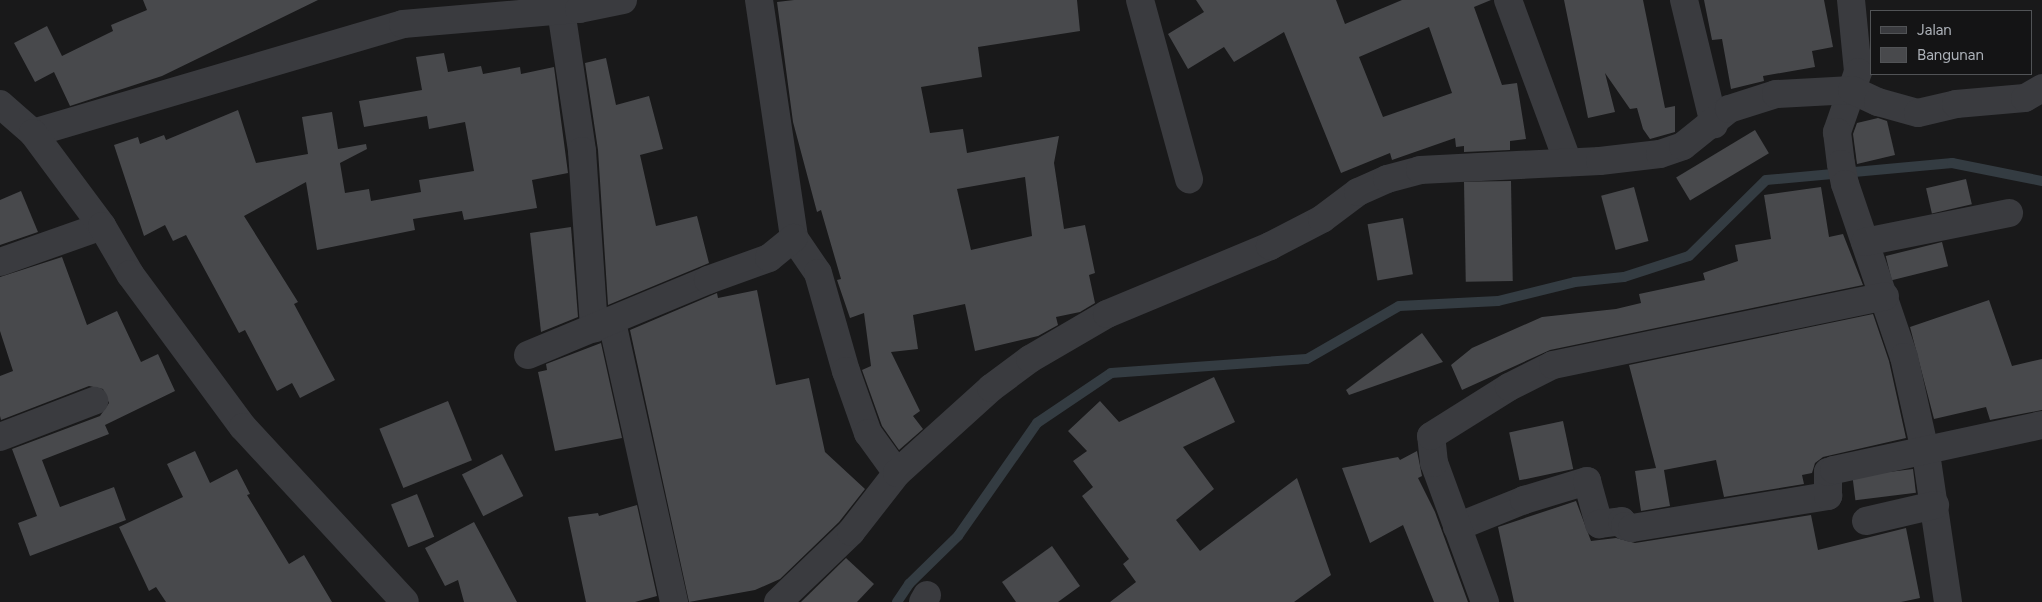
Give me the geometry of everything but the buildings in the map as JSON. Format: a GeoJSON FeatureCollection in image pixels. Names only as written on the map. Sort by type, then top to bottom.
{"type":"FeatureCollection","features":[{"type":"Feature","properties":{"kind":"street"},"geometry":{"type":"LineString","coordinates":[[33,133],[242,69],[403,24],[624,0]]}},
{"type":"Feature","properties":{"kind":"street"},"geometry":{"type":"LineString","coordinates":[[758,0],[794,238],[818,273],[846,371],[868,433],[897,473]]}},
{"type":"Feature","properties":{"kind":"street"},"geometry":{"type":"LineString","coordinates":[[1140,0],[1189,179]]}},
{"type":"Feature","properties":{"kind":"street"},"geometry":{"type":"LineString","coordinates":[[1508,0],[1568,162]]}},
{"type":"Feature","properties":{"kind":"street"},"geometry":{"type":"LineString","coordinates":[[1684,0],[1714,124]]}},
{"type":"Feature","properties":{"kind":"street"},"geometry":{"type":"LineString","coordinates":[[1851,0],[1858,52],[1858,72],[1837,132],[1843,174],[1904,357],[1935,505],[1948,602]]}},
{"type":"Feature","properties":{"kind":"street"},"geometry":{"type":"LineString","coordinates":[[573,6],[582,151],[603,326],[674,602]]}},
{"type":"Feature","properties":{"kind":"street"},"geometry":{"type":"LineString","coordinates":[[778,602],[851,532],[897,473],[991,388],[1073,331],[1270,246],[1322,219],[1358,192],[1420,170],[1568,162],[1660,154],[1683,146],[1714,124],[1729,109],[1776,94],[1852,90],[1878,102],[1918,113],[1956,104],[2025,98],[2042,88]]}},
{"type":"Feature","properties":{"kind":"street"},"geometry":{"type":"LineString","coordinates":[[0,104],[33,133],[102,226],[130,274],[243,427],[405,602]]}},
{"type":"Feature","properties":{"kind":"street"},"geometry":{"type":"LineString","coordinates":[[1865,242],[2009,212]]}},
{"type":"Feature","properties":{"kind":"street"},"geometry":{"type":"LineString","coordinates":[[0,262],[102,226]]}},
{"type":"Feature","properties":{"kind":"street"},"geometry":{"type":"LineString","coordinates":[[528,355],[603,326],[708,280],[769,258],[794,238]]}},
{"type":"Feature","properties":{"kind":"street"},"geometry":{"type":"LineString","coordinates":[[1485,602],[1434,463],[1431,436],[1534,374],[1553,365],[1885,296]]}},
{"type":"Feature","properties":{"kind":"street"},"geometry":{"type":"LineString","coordinates":[[0,437],[94,401]]}},
{"type":"Feature","properties":{"kind":"street"},"geometry":{"type":"LineString","coordinates":[[1457,527],[1524,500],[1587,480],[1599,524],[1622,521],[1625,526],[1632,528],[1828,496],[1828,472],[2042,425]]}},
{"type":"Feature","properties":{"kind":"street"},"geometry":{"type":"LineString","coordinates":[[1866,521],[1935,505]]}},
{"type":"Feature","properties":{"kind":"waterway"},"geometry":{"type":"LineString","coordinates":[[897,602],[909,584],[958,536],[1037,423],[1111,373],[1307,359],[1399,306],[1498,301],[1575,282],[1624,277],[1689,256],[1766,180],[1952,163],[2042,181]]}}]}
